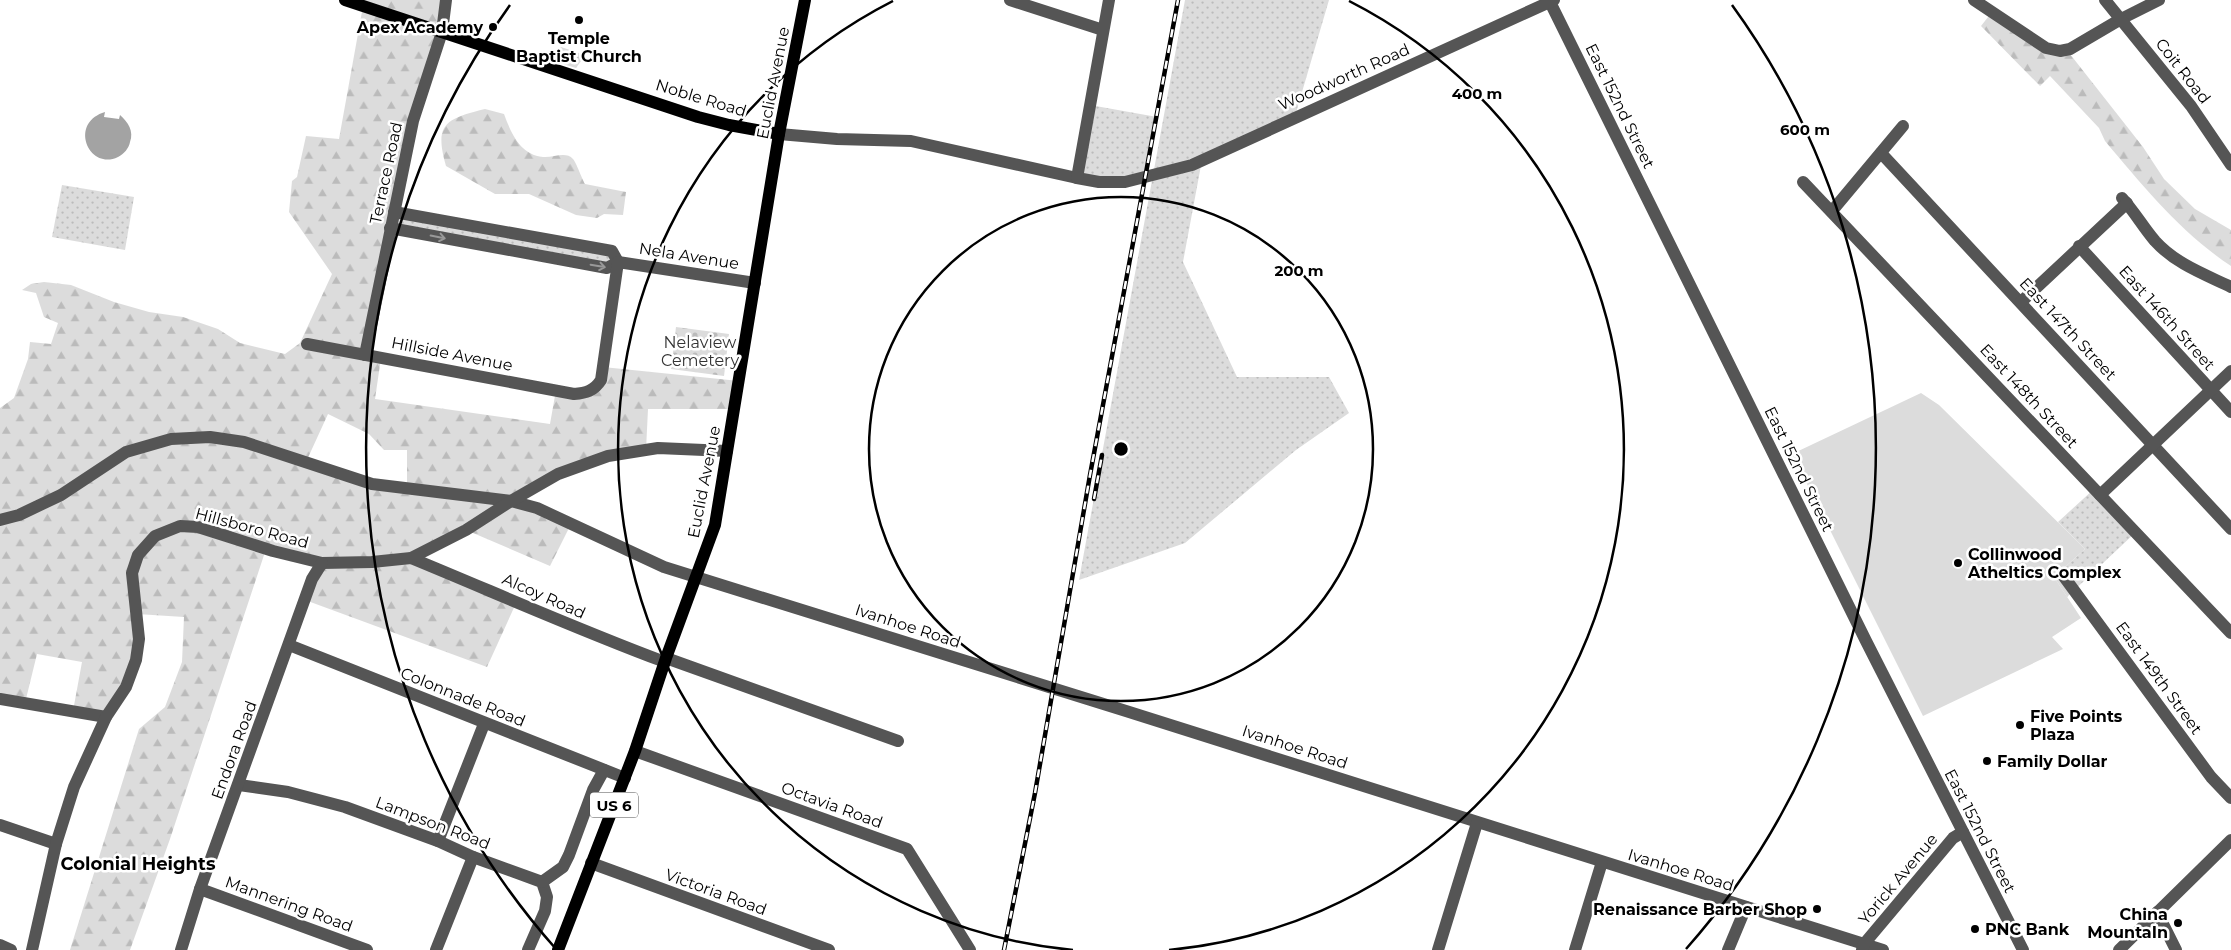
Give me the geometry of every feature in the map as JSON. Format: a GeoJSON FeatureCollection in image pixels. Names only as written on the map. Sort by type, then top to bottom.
{"type":"FeatureCollection","features":[{"type":"Feature","properties":{"kind":"main road","name":"Noble Road"},"geometry":{"type":"LineString","coordinates":[[345,0],[698,116],[729,125],[779,134]]}},
{"type":"Feature","properties":{"kind":"main road","name":"Euclid Avenue"},"geometry":{"type":"LineString","coordinates":[[558,950],[635,751],[665,660],[715,525],[779,134],[805,0]]}},
{"type":"Feature","properties":{"kind":"street","name":"Terrace Road"},"geometry":{"type":"LineString","coordinates":[[365,355],[413,121],[442,32],[446,0]]}},
{"type":"Feature","properties":{"kind":"street"},"geometry":{"type":"LineString","coordinates":[[1010,0],[1103,30]]}},
{"type":"Feature","properties":{"kind":"street"},"geometry":{"type":"LineString","coordinates":[[1076,178],[1109,0]]}},
{"type":"Feature","properties":{"kind":"street"},"geometry":{"type":"LineString","coordinates":[[1974,0],[2046,48],[2060,51],[2070,48],[2121,18],[2159,0]]}},
{"type":"Feature","properties":{"kind":"street","name":"Coit Road"},"geometry":{"type":"LineString","coordinates":[[2105,0],[2190,106],[2231,165]]}},
{"type":"Feature","properties":{"kind":"street","name":"Woodworth Road"},"geometry":{"type":"LineString","coordinates":[[1147,177],[1192,165],[1551,1]]}},
{"type":"Feature","properties":{"kind":"street","name":"East 152nd Street"},"geometry":{"type":"LineString","coordinates":[[1551,1],[1858,625],[2023,950]]}},
{"type":"Feature","properties":{"kind":"street"},"geometry":{"type":"LineString","coordinates":[[1832,211],[1903,126]]}},
{"type":"Feature","properties":{"kind":"street","name":"Noble Road"},"geometry":{"type":"LineString","coordinates":[[779,134],[838,139],[911,141],[1076,178],[1112,182],[1147,177]]}},
{"type":"Feature","properties":{"kind":"street","name":"East 147th Street"},"geometry":{"type":"LineString","coordinates":[[1880,153],[2231,528]]}},
{"type":"Feature","properties":{"kind":"street","name":"East 148th Street"},"geometry":{"type":"LineString","coordinates":[[1803,182],[2231,633]]}},
{"type":"Feature","properties":{"kind":"street"},"geometry":{"type":"LineString","coordinates":[[2021,302],[2124,200],[2155,240],[2173,257],[2191,269],[2231,287]]}},
{"type":"Feature","properties":{"kind":"street","name":"Nela Avenue"},"geometry":{"type":"LineString","coordinates":[[394,212],[612,251],[618,262]]}},
{"type":"Feature","properties":{"kind":"street","name":"Nela Avenue"},"geometry":{"type":"LineString","coordinates":[[390,228],[607,268],[618,262],[755,283]]}},
{"type":"Feature","properties":{"kind":"street"},"geometry":{"type":"LineString","coordinates":[[513,250],[516,234]]}},
{"type":"Feature","properties":{"kind":"street","name":"East 146th Street"},"geometry":{"type":"LineString","coordinates":[[2079,246],[2231,412]]}},
{"type":"Feature","properties":{"kind":"street","name":"Hillside Avenue"},"geometry":{"type":"LineString","coordinates":[[308,344],[574,394],[590,391],[601,380],[618,262]]}},
{"type":"Feature","properties":{"kind":"street"},"geometry":{"type":"LineString","coordinates":[[2100,495],[2231,371]]}},
{"type":"Feature","properties":{"kind":"street","name":"Ivanhoe Road"},"geometry":{"type":"LineString","coordinates":[[0,520],[19,515],[61,495],[126,452],[171,439],[210,437],[244,442],[372,484],[511,500],[536,508],[664,567],[1746,907],[1863,947],[1883,950]]}},
{"type":"Feature","properties":{"kind":"street","name":"Hillsboro Road"},"geometry":{"type":"LineString","coordinates":[[32,950],[56,844],[74,787],[106,717],[126,687],[136,660],[139,639],[132,573],[138,555],[155,536],[180,526],[198,527],[274,551],[322,563],[372,562],[411,558],[466,530],[511,500],[558,474],[608,456],[658,448],[728,451]]}},
{"type":"Feature","properties":{"kind":"street","name":"Alcoy Road"},"geometry":{"type":"LineString","coordinates":[[411,558],[532,607],[588,633],[898,741]]}},
{"type":"Feature","properties":{"kind":"street","name":"Endora Road"},"geometry":{"type":"LineString","coordinates":[[181,950],[200,889],[312,579],[322,563]]}},
{"type":"Feature","properties":{"kind":"street","name":"East 149th Street"},"geometry":{"type":"LineString","coordinates":[[2062,574],[2208,772],[2231,798]]}},
{"type":"Feature","properties":{"kind":"street","name":"Colonnade Road"},"geometry":{"type":"LineString","coordinates":[[289,644],[484,724],[625,778]]}},
{"type":"Feature","properties":{"kind":"street"},"geometry":{"type":"LineString","coordinates":[[0,699],[106,717]]}},
{"type":"Feature","properties":{"kind":"street"},"geometry":{"type":"LineString","coordinates":[[438,841],[484,724]]}},
{"type":"Feature","properties":{"kind":"street","name":"Octavia Road"},"geometry":{"type":"LineString","coordinates":[[635,751],[907,849],[970,950]]}},
{"type":"Feature","properties":{"kind":"street"},"geometry":{"type":"LineString","coordinates":[[528,950],[545,911],[547,897],[542,882],[563,867],[593,790],[604,770]]}},
{"type":"Feature","properties":{"kind":"street","name":"Lampson Road"},"geometry":{"type":"LineString","coordinates":[[239,785],[288,792],[345,807],[542,882]]}},
{"type":"Feature","properties":{"kind":"street"},"geometry":{"type":"LineString","coordinates":[[1438,950],[1477,822]]}},
{"type":"Feature","properties":{"kind":"street"},"geometry":{"type":"LineString","coordinates":[[0,825],[56,844]]}},
{"type":"Feature","properties":{"kind":"street","name":"Yorick Avenue"},"geometry":{"type":"LineString","coordinates":[[1863,947],[1953,838],[1963,832]]}},
{"type":"Feature","properties":{"kind":"street"},"geometry":{"type":"LineString","coordinates":[[2119,950],[2231,840]]}},
{"type":"Feature","properties":{"kind":"street"},"geometry":{"type":"LineString","coordinates":[[436,950],[474,857]]}},
{"type":"Feature","properties":{"kind":"street"},"geometry":{"type":"LineString","coordinates":[[1575,950],[1602,862]]}},
{"type":"Feature","properties":{"kind":"street","name":"Victoria Road"},"geometry":{"type":"LineString","coordinates":[[591,863],[830,950]]}},
{"type":"Feature","properties":{"kind":"street","name":"Mannering Road"},"geometry":{"type":"LineString","coordinates":[[200,889],[367,950]]}},
{"type":"Feature","properties":{"kind":"street"},"geometry":{"type":"LineString","coordinates":[[1728,950],[1746,907]]}},
{"type":"Feature","properties":{"kind":"street"},"geometry":{"type":"LineString","coordinates":[[2157,912],[2176,950]]}},
{"type":"Feature","properties":{"kind":"street"},"geometry":{"type":"LineString","coordinates":[[0,945],[11,950]]}},
{"type":"Feature","properties":{"kind":"green space"},"geometry":{"type":"Polygon","coordinates":[[[345,0],[446,0],[413,121],[365,354],[381,358],[375,399],[550,424],[556,390],[590,391],[603,367],[739,381],[734,409],[648,409],[646,450],[608,456],[511,500],[571,524],[550,566],[466,530],[412,558],[517,601],[487,667],[305,600],[321,563],[266,549],[170,839],[130,950],[70,950],[139,729],[165,707],[182,662],[184,617],[137,614],[136,660],[106,717],[73,711],[82,662],[37,654],[25,703],[0,699],[0,408],[14,398],[28,359],[30,342],[51,344],[58,323],[44,317],[36,293],[22,290],[31,284],[44,282],[71,285],[114,302],[149,312],[183,317],[218,329],[240,343],[285,354],[300,343],[332,274],[289,212],[292,181],[297,177],[306,136],[339,139],[363,6],[345,0]],[[328,414],[306,462],[407,488],[407,450],[384,450],[369,434],[328,414]]]}},
{"type":"Feature","properties":{"kind":"green space"},"geometry":{"type":"Polygon","coordinates":[[[1185,0],[1329,0],[1295,116],[1202,160],[1183,262],[1237,377],[1329,377],[1349,413],[1296,450],[1185,543],[1079,580],[1185,0]]]}},
{"type":"Feature","properties":{"kind":"green space"},"geometry":{"type":"Polygon","coordinates":[[[1992,12],[2046,48],[2066,49],[2143,147],[2164,179],[2195,209],[2231,230],[2231,266],[2179,224],[2105,141],[2099,128],[2050,76],[2040,86],[1981,26],[1992,12]]]}},
{"type":"Feature","properties":{"kind":"green space"},"geometry":{"type":"Polygon","coordinates":[[[561,47],[579,53],[581,61],[576,68],[553,61],[555,50],[561,47]]]}},
{"type":"Feature","properties":{"kind":"green space"},"geometry":{"type":"Polygon","coordinates":[[[1090,105],[1157,117],[1147,177],[1077,178],[1090,105]]]}},
{"type":"Feature","properties":{"kind":"green space"},"geometry":{"type":"Polygon","coordinates":[[[485,109],[504,114],[513,135],[522,148],[528,152],[543,157],[567,155],[574,161],[585,184],[626,192],[623,215],[604,214],[597,218],[576,215],[529,194],[495,194],[446,166],[441,141],[446,126],[460,116],[485,109]]]}},
{"type":"Feature","properties":{"kind":"green space"},"geometry":{"type":"Polygon","coordinates":[[[62,185],[134,197],[125,250],[52,237],[62,185]]]}},
{"type":"Feature","properties":{"kind":"green space"},"geometry":{"type":"Polygon","coordinates":[[[394,212],[612,251],[607,268],[390,228],[394,212]]]}},
{"type":"Feature","properties":{"kind":"green space","name":"Nelaview Cemetery"},"geometry":{"type":"Polygon","coordinates":[[[676,327],[729,334],[724,376],[671,369],[676,327]]]}},
{"type":"Feature","properties":{"kind":"green space","name":"Collinwood Atheltics Complex"},"geometry":{"type":"Polygon","coordinates":[[[1921,393],[1939,405],[2085,549],[2054,577],[2081,618],[2052,637],[2063,649],[1923,716],[1792,454],[1921,393]]]}},
{"type":"Feature","properties":{"kind":"green space"},"geometry":{"type":"Polygon","coordinates":[[[2094,489],[2136,532],[2067,597],[2054,577],[2085,549],[2058,522],[2094,489]]]}},
{"type":"Feature","properties":{"kind":"shaded area"},"geometry":{"type":"Polygon","coordinates":[[[105,112],[104,117],[119,119],[120,115],[131,130],[131,138],[124,153],[108,160],[91,152],[85,135],[87,126],[94,118],[105,112]]]}},
{"type":"Feature","properties":{"kind":"railway"},"geometry":{"type":"LineString","coordinates":[[1004,950],[1035,793],[1090,475],[1178,0]]}},
{"type":"Feature","properties":{"kind":"railway"},"geometry":{"type":"LineString","coordinates":[[1094,499],[1102,455]]}},
{"type":"Feature","properties":{"kind":"place","name":"Temple Baptist Church"},"geometry":{"type":"Point","coordinates":[579,20]}},
{"type":"Feature","properties":{"kind":"place","name":"Apex Academy"},"geometry":{"type":"Point","coordinates":[493,27]}},
{"type":"Feature","properties":{"kind":"place","name":"Collinwood Atheltics Complex"},"geometry":{"type":"Point","coordinates":[1958,563]}},
{"type":"Feature","properties":{"kind":"place","name":"Five Points Plaza"},"geometry":{"type":"Point","coordinates":[2020,725]}},
{"type":"Feature","properties":{"kind":"place","name":"Family Dollar"},"geometry":{"type":"Point","coordinates":[1987,761]}},
{"type":"Feature","properties":{"kind":"place","name":"Renaissance Barber Shop"},"geometry":{"type":"Point","coordinates":[1817,909]}},
{"type":"Feature","properties":{"kind":"place","name":"China MountaIn"},"geometry":{"type":"Point","coordinates":[2178,923]}},
{"type":"Feature","properties":{"kind":"place","name":"PNC Bank"},"geometry":{"type":"Point","coordinates":[1975,929]}},
{"type":"Feature","properties":{"kind":"district","name":"Colonial Heights"},"geometry":{"type":"Point","coordinates":[138,864]}}]}
